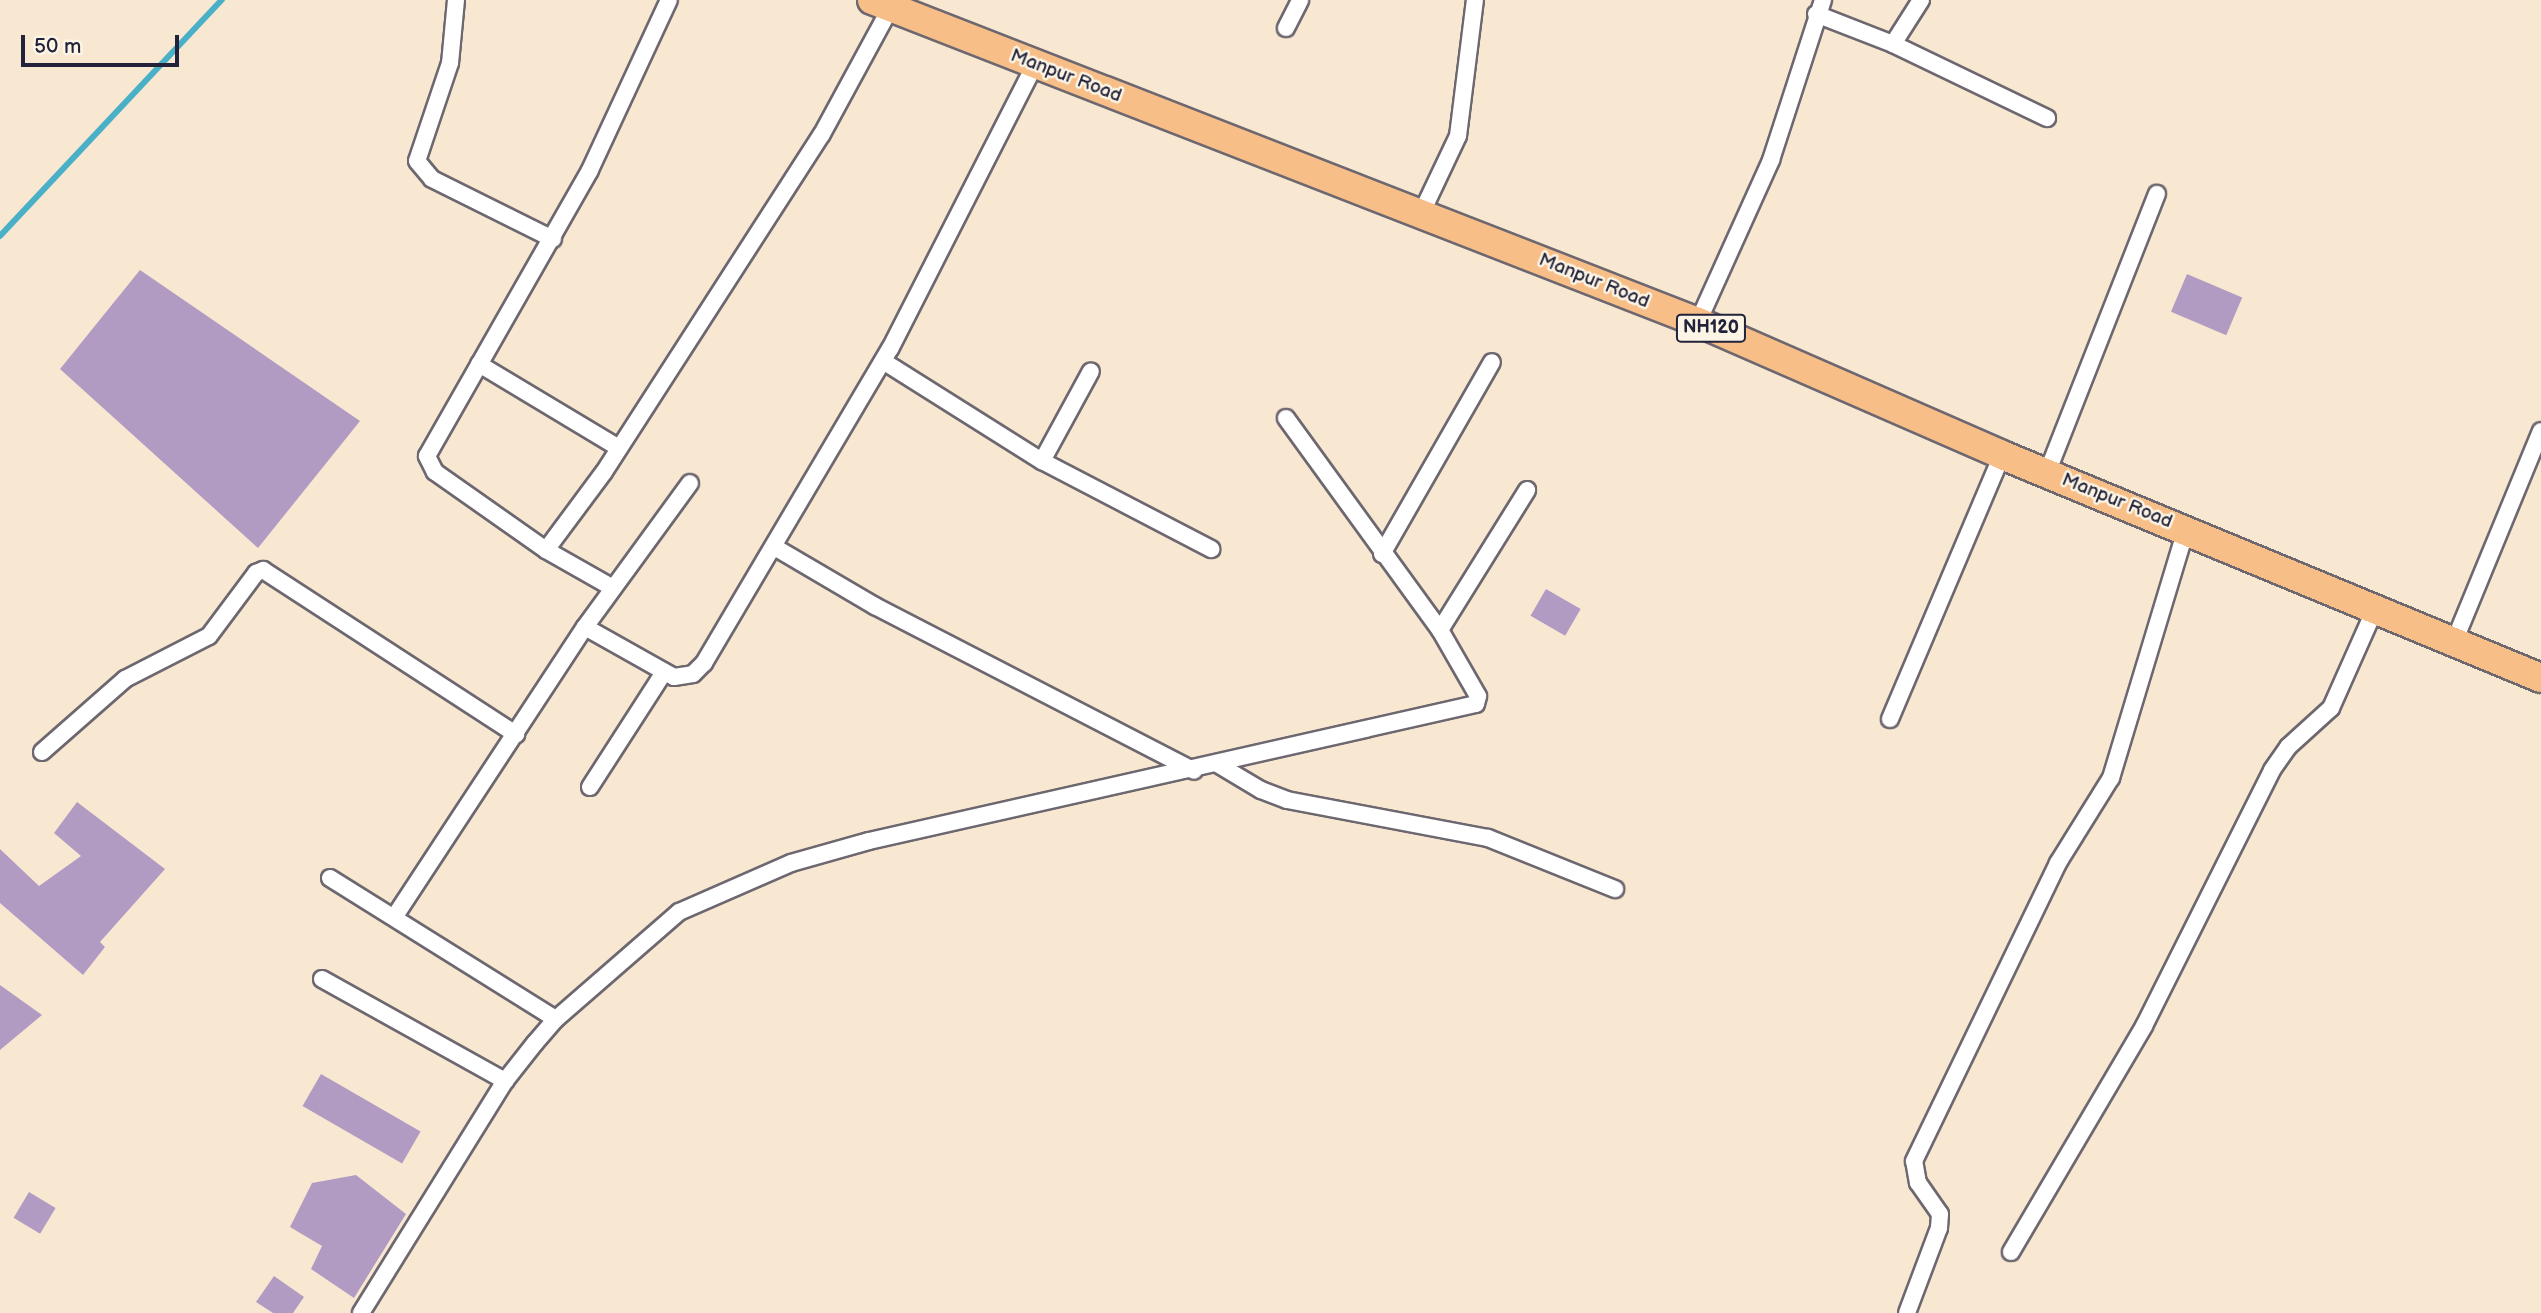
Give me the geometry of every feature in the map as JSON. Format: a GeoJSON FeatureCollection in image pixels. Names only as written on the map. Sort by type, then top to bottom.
{"type":"FeatureCollection","features":[{"type":"Feature","properties":{"kind":"highway","name":"Manpur Road"},"geometry":{"type":"LineString","coordinates":[[882,4],[1422,212],[1698,322],[2002,455],[2541,678]]}},
{"type":"Feature","properties":{"kind":"street"},"geometry":{"type":"LineString","coordinates":[[456,0],[450,63],[417,161],[432,179],[553,239]]}},
{"type":"Feature","properties":{"kind":"street"},"geometry":{"type":"LineString","coordinates":[[613,588],[546,550],[428,464],[430,447],[553,239],[669,0]]}},
{"type":"Feature","properties":{"kind":"street"},"geometry":{"type":"LineString","coordinates":[[1286,28],[1300,0]]}},
{"type":"Feature","properties":{"kind":"street"},"geometry":{"type":"LineString","coordinates":[[1422,212],[1458,136],[1475,0]]}},
{"type":"Feature","properties":{"kind":"street"},"geometry":{"type":"LineString","coordinates":[[1893,44],[1921,0]]}},
{"type":"Feature","properties":{"kind":"street"},"geometry":{"type":"LineString","coordinates":[[546,550],[619,448],[822,134],[882,4]]}},
{"type":"Feature","properties":{"kind":"street"},"geometry":{"type":"LineString","coordinates":[[1698,322],[1771,160],[1819,7],[2047,118]]}},
{"type":"Feature","properties":{"kind":"street"},"geometry":{"type":"LineString","coordinates":[[585,627],[664,673],[684,677],[704,663],[776,548],[883,362],[1035,65]]}},
{"type":"Feature","properties":{"kind":"street"},"geometry":{"type":"LineString","coordinates":[[2047,472],[2157,194]]}},
{"type":"Feature","properties":{"kind":"street"},"geometry":{"type":"LineString","coordinates":[[883,362],[1042,461],[1211,550]]}},
{"type":"Feature","properties":{"kind":"street"},"geometry":{"type":"LineString","coordinates":[[1382,554],[1492,362]]}},
{"type":"Feature","properties":{"kind":"street"},"geometry":{"type":"LineString","coordinates":[[479,364],[619,448]]}},
{"type":"Feature","properties":{"kind":"street"},"geometry":{"type":"LineString","coordinates":[[1042,461],[1091,371]]}},
{"type":"Feature","properties":{"kind":"street"},"geometry":{"type":"LineString","coordinates":[[361,1313],[505,1081],[556,1019],[679,912],[791,863],[869,841],[1473,707],[1478,696],[1440,629],[1382,554],[1286,418]]}},
{"type":"Feature","properties":{"kind":"street"},"geometry":{"type":"LineString","coordinates":[[2454,642],[2541,431]]}},
{"type":"Feature","properties":{"kind":"street"},"geometry":{"type":"LineString","coordinates":[[1890,719],[2002,455]]}},
{"type":"Feature","properties":{"kind":"street"},"geometry":{"type":"LineString","coordinates":[[395,916],[585,627],[690,483]]}},
{"type":"Feature","properties":{"kind":"street"},"geometry":{"type":"LineString","coordinates":[[1440,629],[1527,490]]}},
{"type":"Feature","properties":{"kind":"street"},"geometry":{"type":"LineString","coordinates":[[1907,1313],[1940,1228],[1940,1214],[1918,1183],[1914,1161],[2058,863],[2111,778],[2186,530]]}},
{"type":"Feature","properties":{"kind":"street"},"geometry":{"type":"LineString","coordinates":[[776,548],[875,606],[1194,771]]}},
{"type":"Feature","properties":{"kind":"street"},"geometry":{"type":"LineString","coordinates":[[42,752],[125,679],[209,636],[256,573],[264,570],[516,734]]}},
{"type":"Feature","properties":{"kind":"street"},"geometry":{"type":"LineString","coordinates":[[2011,1252],[2144,1026],[2272,770],[2288,747],[2331,708],[2375,609]]}},
{"type":"Feature","properties":{"kind":"street"},"geometry":{"type":"LineString","coordinates":[[590,787],[664,673]]}},
{"type":"Feature","properties":{"kind":"street"},"geometry":{"type":"LineString","coordinates":[[1219,765],[1261,790],[1287,800],[1488,838],[1615,889]]}},
{"type":"Feature","properties":{"kind":"street"},"geometry":{"type":"LineString","coordinates":[[330,878],[395,916],[556,1019]]}},
{"type":"Feature","properties":{"kind":"street"},"geometry":{"type":"LineString","coordinates":[[322,979],[505,1081]]}},
{"type":"Feature","properties":{"kind":"building"},"geometry":{"type":"Polygon","coordinates":[[[140,270],[360,421],[258,548],[60,369],[140,270]]]}},
{"type":"Feature","properties":{"kind":"building"},"geometry":{"type":"Polygon","coordinates":[[[2187,274],[2242,297],[2226,335],[2171,312],[2187,274]]]}},
{"type":"Feature","properties":{"kind":"building"},"geometry":{"type":"Polygon","coordinates":[[[1546,589],[1581,609],[1565,636],[1530,616],[1546,589]]]}},
{"type":"Feature","properties":{"kind":"building"},"geometry":{"type":"Polygon","coordinates":[[[77,802],[165,869],[100,942],[105,947],[83,975],[0,903],[0,849],[39,886],[81,856],[54,833],[77,802]]]}},
{"type":"Feature","properties":{"kind":"building"},"geometry":{"type":"Polygon","coordinates":[[[0,985],[42,1015],[0,1050],[0,985]]]}},
{"type":"Feature","properties":{"kind":"building"},"geometry":{"type":"Polygon","coordinates":[[[321,1074],[421,1132],[402,1164],[302,1106],[321,1074]]]}},
{"type":"Feature","properties":{"kind":"building"},"geometry":{"type":"Polygon","coordinates":[[[356,1175],[406,1214],[354,1298],[311,1269],[322,1246],[290,1227],[312,1183],[356,1175]]]}},
{"type":"Feature","properties":{"kind":"building"},"geometry":{"type":"Polygon","coordinates":[[[29,1192],[56,1208],[40,1234],[14,1218],[29,1192]]]}},
{"type":"Feature","properties":{"kind":"building"},"geometry":{"type":"Polygon","coordinates":[[[274,1276],[304,1297],[293,1313],[273,1313],[256,1302],[274,1276]]]}},
{"type":"Feature","properties":{"kind":"waterway"},"geometry":{"type":"LineString","coordinates":[[0,236],[222,0]]}}]}
